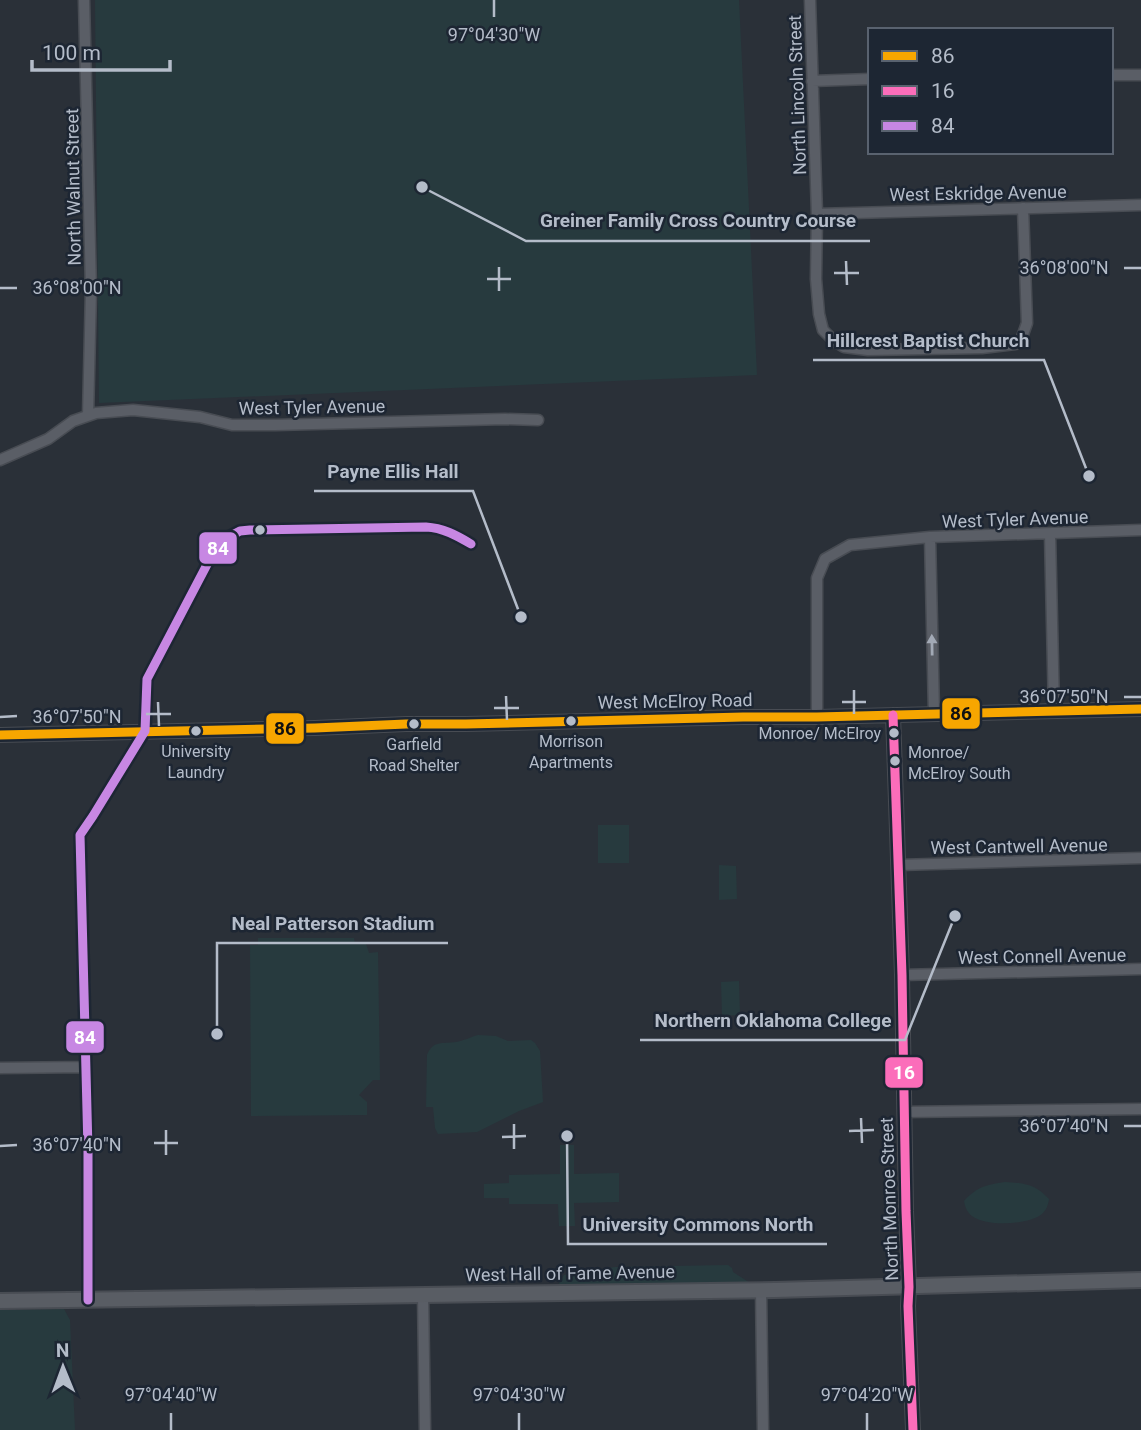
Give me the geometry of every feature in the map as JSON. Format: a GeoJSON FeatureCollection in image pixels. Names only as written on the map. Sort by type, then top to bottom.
{"type":"FeatureCollection","features":[{"type":"Feature","properties":{"kind":"main road","name":"West Hall of Fame Avenue"},"geometry":{"type":"LineString","coordinates":[[0,1301],[761,1290],[1141,1280]]}},
{"type":"Feature","properties":{"kind":"street","name":"North Walnut Street"},"geometry":{"type":"LineString","coordinates":[[84,0],[91,290],[88,416]]}},
{"type":"Feature","properties":{"kind":"street","name":"North Lincoln Street"},"geometry":{"type":"LineString","coordinates":[[810,0],[817,214],[816,279],[823,330],[834,341],[844,347],[868,350],[982,348],[1015,344],[1021,340],[1027,323],[1023,208]]}},
{"type":"Feature","properties":{"kind":"street"},"geometry":{"type":"LineString","coordinates":[[1113,75],[1141,75]]}},
{"type":"Feature","properties":{"kind":"street"},"geometry":{"type":"LineString","coordinates":[[812,81],[868,79]]}},
{"type":"Feature","properties":{"kind":"street","name":"West Eskridge Avenue"},"geometry":{"type":"LineString","coordinates":[[817,214],[1141,205]]}},
{"type":"Feature","properties":{"kind":"street","name":"West Tyler Avenue"},"geometry":{"type":"LineString","coordinates":[[0,460],[48,439],[73,421],[96,413],[133,410],[200,417],[232,425],[538,420]]}},
{"type":"Feature","properties":{"kind":"street"},"geometry":{"type":"LineString","coordinates":[[88,1300],[88,1150],[80,835],[145,731],[147,679],[212,555],[225,539],[240,531],[426,527],[447,531],[471,544]]}},
{"type":"Feature","properties":{"kind":"street","name":"West Tyler Avenue"},"geometry":{"type":"LineString","coordinates":[[817,717],[817,578],[825,559],[838,551],[850,545],[930,537],[1141,530]]}},
{"type":"Feature","properties":{"kind":"street"},"geometry":{"type":"LineString","coordinates":[[1050,534],[1054,710]]}},
{"type":"Feature","properties":{"kind":"street"},"geometry":{"type":"LineString","coordinates":[[930,537],[934,713]]}},
{"type":"Feature","properties":{"kind":"street","name":"West McElroy Road"},"geometry":{"type":"LineString","coordinates":[[0,735],[1141,709]]}},
{"type":"Feature","properties":{"kind":"street","name":"North Monroe Street"},"geometry":{"type":"LineString","coordinates":[[893,715],[912,1430]]}},
{"type":"Feature","properties":{"kind":"street","name":"West Cantwell Avenue"},"geometry":{"type":"LineString","coordinates":[[899,865],[1141,858]]}},
{"type":"Feature","properties":{"kind":"street","name":"West Connell Avenue"},"geometry":{"type":"LineString","coordinates":[[902,975],[1141,969]]}},
{"type":"Feature","properties":{"kind":"street"},"geometry":{"type":"LineString","coordinates":[[0,1068],[86,1067]]}},
{"type":"Feature","properties":{"kind":"street"},"geometry":{"type":"LineString","coordinates":[[904,1112],[1141,1109]]}},
{"type":"Feature","properties":{"kind":"street"},"geometry":{"type":"LineString","coordinates":[[761,1290],[763,1430]]}},
{"type":"Feature","properties":{"kind":"street"},"geometry":{"type":"LineString","coordinates":[[423,1294],[425,1430]]}},
{"type":"Feature","properties":{"kind":"green space"},"geometry":{"type":"Polygon","coordinates":[[[95,0],[739,0],[757,375],[99,403],[95,0]]]}},
{"type":"Feature","properties":{"kind":"green space"},"geometry":{"type":"Polygon","coordinates":[[[598,825],[629,825],[629,863],[598,863],[598,825]]]}},
{"type":"Feature","properties":{"kind":"green space"},"geometry":{"type":"Polygon","coordinates":[[[719,865],[736,866],[737,899],[719,900],[719,865]]]}},
{"type":"Feature","properties":{"kind":"green space"},"geometry":{"type":"Polygon","coordinates":[[[258,938],[354,938],[355,944],[366,944],[369,953],[378,952],[380,1080],[373,1080],[359,1095],[367,1102],[367,1115],[251,1116],[250,945],[258,945],[258,938]]]}},
{"type":"Feature","properties":{"kind":"green space"},"geometry":{"type":"Polygon","coordinates":[[[739,981],[740,1015],[722,1016],[721,982],[739,981]]]}},
{"type":"Feature","properties":{"kind":"green space"},"geometry":{"type":"Polygon","coordinates":[[[478,1035],[496,1036],[508,1041],[531,1040],[535,1043],[540,1051],[543,1102],[477,1132],[438,1134],[433,1107],[426,1107],[429,1050],[435,1045],[478,1035]]]}},
{"type":"Feature","properties":{"kind":"green space"},"geometry":{"type":"Polygon","coordinates":[[[560,1145],[574,1145],[574,1174],[619,1173],[619,1202],[574,1203],[575,1226],[559,1226],[558,1204],[509,1204],[509,1198],[484,1198],[484,1184],[509,1183],[509,1175],[560,1174],[560,1145]]]}},
{"type":"Feature","properties":{"kind":"green space"},"geometry":{"type":"Polygon","coordinates":[[[1005,1182],[1024,1184],[1039,1190],[1049,1199],[1042,1214],[1018,1222],[997,1223],[978,1220],[969,1213],[964,1201],[969,1196],[983,1187],[1005,1182]]]}},
{"type":"Feature","properties":{"kind":"green space"},"geometry":{"type":"Polygon","coordinates":[[[728,1265],[733,1272],[761,1290],[554,1292],[564,1275],[615,1267],[728,1265]]]}},
{"type":"Feature","properties":{"kind":"green space"},"geometry":{"type":"Polygon","coordinates":[[[64,1309],[70,1320],[75,1430],[0,1430],[0,1310],[64,1309]]]}},
{"type":"Feature","properties":{"kind":"transit line","name":"84"},"geometry":{"type":"LineString","coordinates":[[88,1300],[88,1150],[80,835],[145,731],[147,679],[212,555],[225,539],[240,531],[426,527],[449,532],[471,544]]}},
{"type":"Feature","properties":{"kind":"transit line","name":"86"},"geometry":{"type":"LineString","coordinates":[[0,735],[1141,709]]}},
{"type":"Feature","properties":{"kind":"transit line","name":"16"},"geometry":{"type":"LineString","coordinates":[[893,715],[913,1430]]}},
{"type":"Feature","properties":{"kind":"place","name":"Greiner Family Cross Country Course"},"geometry":{"type":"Point","coordinates":[422,187]}},
{"type":"Feature","properties":{"kind":"place","name":"Hillcrest Baptist Church"},"geometry":{"type":"Point","coordinates":[1089,476]}},
{"type":"Feature","properties":{"kind":"place","name":"Payne Ellis Hall"},"geometry":{"type":"Point","coordinates":[521,617]}},
{"type":"Feature","properties":{"kind":"place","name":"Morrison Apartments"},"geometry":{"type":"Point","coordinates":[571,721]}},
{"type":"Feature","properties":{"kind":"place","name":"Garfield Road Shelter"},"geometry":{"type":"Point","coordinates":[414,724]}},
{"type":"Feature","properties":{"kind":"place","name":"University Laundry"},"geometry":{"type":"Point","coordinates":[196,731]}},
{"type":"Feature","properties":{"kind":"place","name":"Monroe/ McElroy"},"geometry":{"type":"Point","coordinates":[894,733]}},
{"type":"Feature","properties":{"kind":"place","name":"Monroe/ McElroy South"},"geometry":{"type":"Point","coordinates":[895,761]}},
{"type":"Feature","properties":{"kind":"place","name":"Northern Oklahoma College"},"geometry":{"type":"Point","coordinates":[955,916]}},
{"type":"Feature","properties":{"kind":"place","name":"Neal Patterson Stadium"},"geometry":{"type":"Point","coordinates":[217,1034]}},
{"type":"Feature","properties":{"kind":"place","name":"University Commons North"},"geometry":{"type":"Point","coordinates":[567,1136]}}]}
